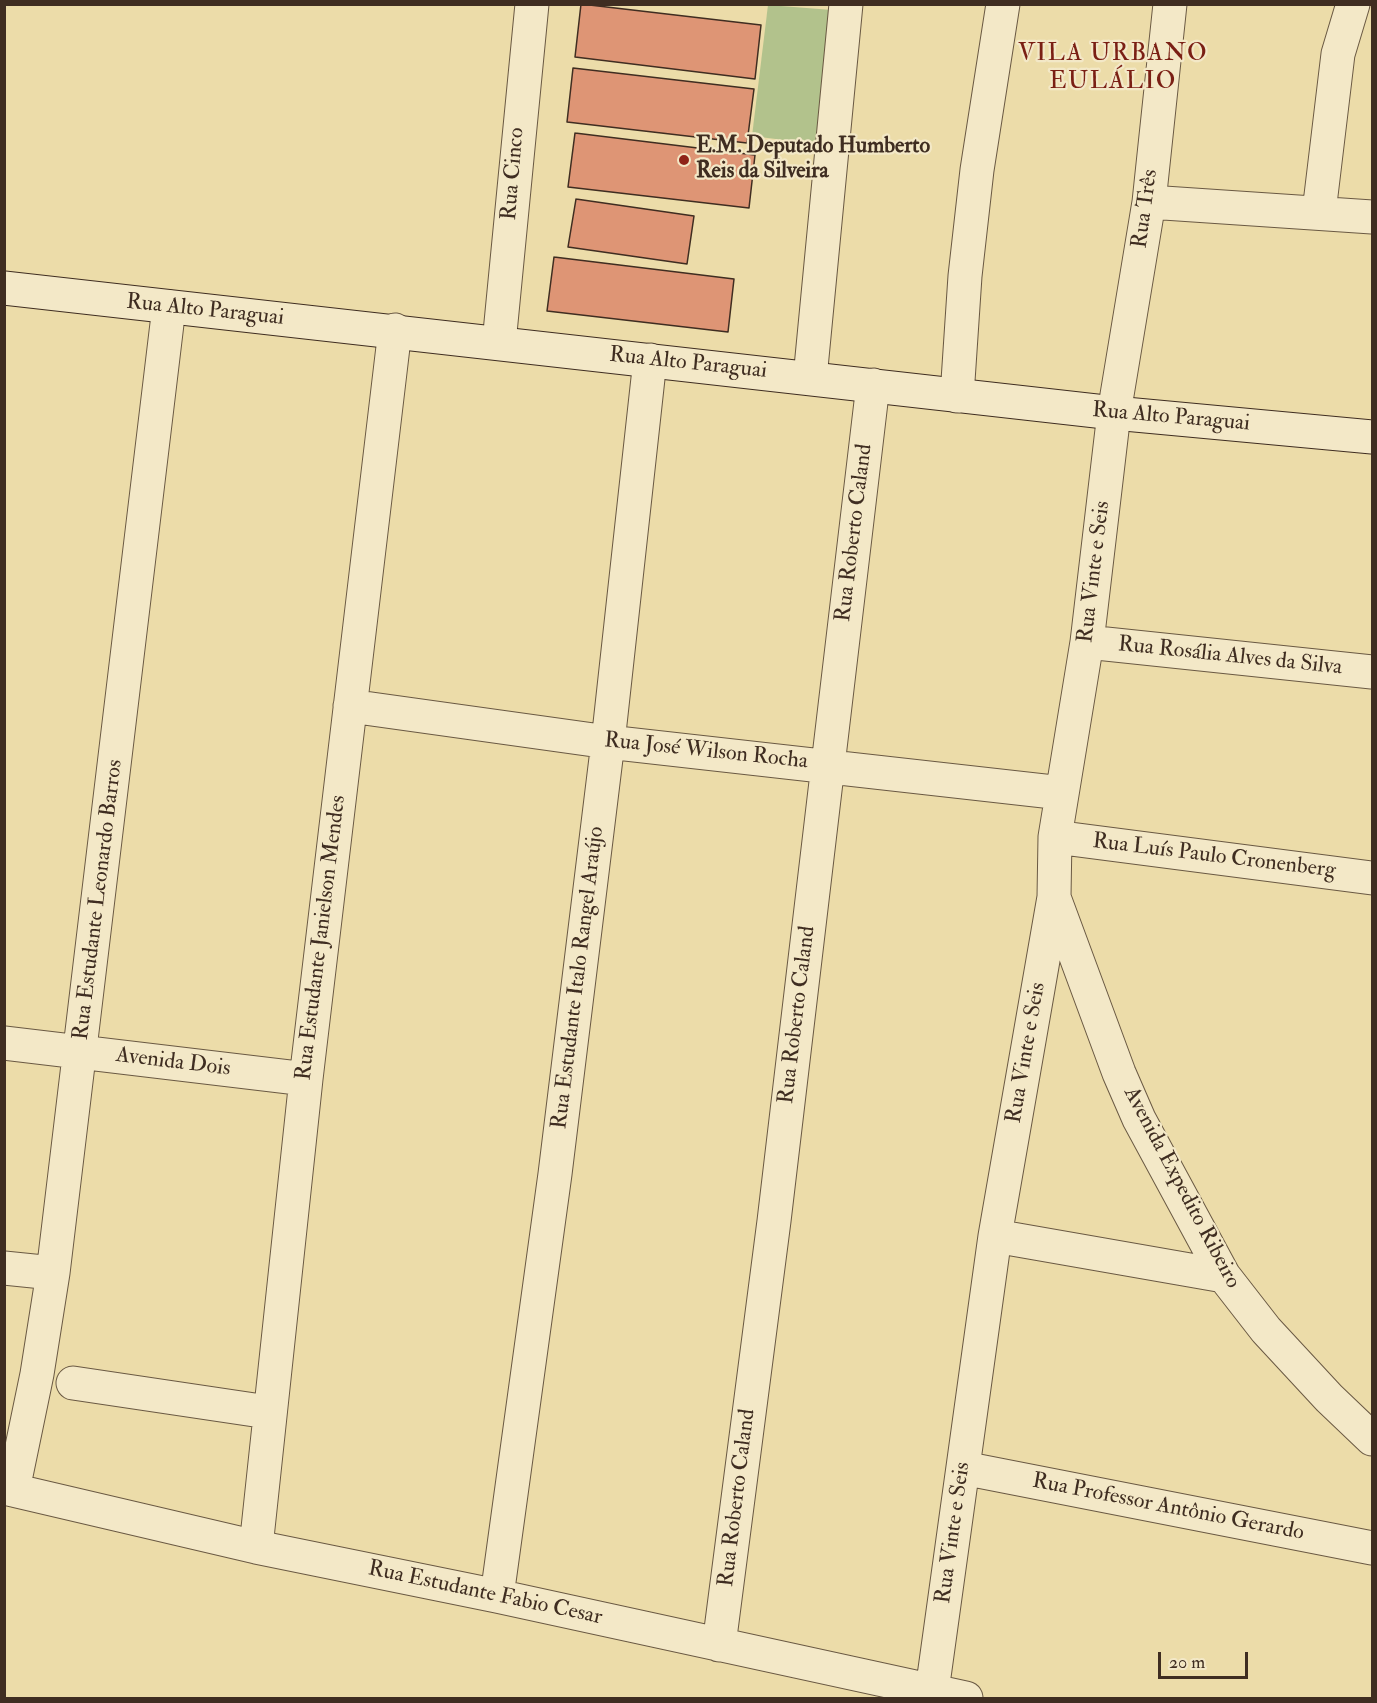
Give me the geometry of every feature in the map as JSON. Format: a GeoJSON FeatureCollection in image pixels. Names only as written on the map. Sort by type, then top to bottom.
{"type":"FeatureCollection","features":[{"type":"Feature","properties":{"kind":"street","name":"Rua Cinco"},"geometry":{"type":"LineString","coordinates":[[499,343],[532,4]]}},
{"type":"Feature","properties":{"kind":"street"},"geometry":{"type":"LineString","coordinates":[[810,378],[846,4]]}},
{"type":"Feature","properties":{"kind":"street"},"geometry":{"type":"LineString","coordinates":[[957,396],[965,276],[977,170],[1003,4]]}},
{"type":"Feature","properties":{"kind":"street"},"geometry":{"type":"LineString","coordinates":[[1319,212],[1338,54],[1353,4]]}},
{"type":"Feature","properties":{"kind":"street","name":"Rua Três"},"geometry":{"type":"LineString","coordinates":[[1114,413],[1149,202],[1161,6]]}},
{"type":"Feature","properties":{"kind":"street"},"geometry":{"type":"LineString","coordinates":[[1149,202],[1372,217]]}},
{"type":"Feature","properties":{"kind":"street","name":"Rua Alto Paraguai"},"geometry":{"type":"LineString","coordinates":[[4,288],[395,330],[957,396],[1372,437]]}},
{"type":"Feature","properties":{"kind":"street","name":"Rua Estudante Leonardo Barros"},"geometry":{"type":"LineString","coordinates":[[9,1489],[37,1374],[53,1273],[169,307]]}},
{"type":"Feature","properties":{"kind":"street","name":"Rua Estudante Janielson Mendes"},"geometry":{"type":"LineString","coordinates":[[256,1547],[268,1412],[306,1079],[395,330]]}},
{"type":"Feature","properties":{"kind":"street","name":"Rua Estudante Italo Rangel Araújo"},"geometry":{"type":"LineString","coordinates":[[497,1596],[554,1186],[608,742],[650,360]]}},
{"type":"Feature","properties":{"kind":"street","name":"Rua Roberto Caland"},"geometry":{"type":"LineString","coordinates":[[719,1645],[774,1221],[873,385]]}},
{"type":"Feature","properties":{"kind":"street","name":"Rua Vinte e Seis"},"geometry":{"type":"LineString","coordinates":[[932,1692],[995,1236],[1054,897],[1055,837],[1087,642],[1114,413]]}},
{"type":"Feature","properties":{"kind":"street","name":"Rua Rosália Alves da Silva"},"geometry":{"type":"LineString","coordinates":[[1087,642],[1372,672]]}},
{"type":"Feature","properties":{"kind":"street","name":"Rua José Wilson Rocha"},"geometry":{"type":"LineString","coordinates":[[350,706],[608,742],[1062,793]]}},
{"type":"Feature","properties":{"kind":"street","name":"Rua Luís Paulo Cronenberg"},"geometry":{"type":"LineString","coordinates":[[1055,837],[1372,878]]}},
{"type":"Feature","properties":{"kind":"street","name":"Avenida Expedito Ribeiro"},"geometry":{"type":"LineString","coordinates":[[1054,897],[1139,1119],[1224,1276],[1274,1338],[1329,1398],[1372,1438]]}},
{"type":"Feature","properties":{"kind":"street","name":"Avenida Dois"},"geometry":{"type":"LineString","coordinates":[[4,1043],[306,1079]]}},
{"type":"Feature","properties":{"kind":"street"},"geometry":{"type":"LineString","coordinates":[[995,1236],[1224,1276]]}},
{"type":"Feature","properties":{"kind":"street"},"geometry":{"type":"LineString","coordinates":[[4,1268],[53,1273]]}},
{"type":"Feature","properties":{"kind":"street"},"geometry":{"type":"LineString","coordinates":[[73,1383],[268,1412]]}},
{"type":"Feature","properties":{"kind":"street","name":"Rua Professor Antônio Gerardo"},"geometry":{"type":"LineString","coordinates":[[963,1468],[1372,1548]]}},
{"type":"Feature","properties":{"kind":"street","name":"Rua Estudante Fabio Cesar"},"geometry":{"type":"LineString","coordinates":[[9,1489],[256,1547],[497,1596],[966,1698]]}},
{"type":"Feature","properties":{"kind":"green space"},"geometry":{"type":"Polygon","coordinates":[[[768,5],[832,10],[815,144],[752,136],[768,5]]]}},
{"type":"Feature","properties":{"kind":"building"},"geometry":{"type":"Polygon","coordinates":[[[581,4],[761,25],[755,79],[575,57],[581,4]]]}},
{"type":"Feature","properties":{"kind":"building"},"geometry":{"type":"Polygon","coordinates":[[[573,68],[754,89],[747,143],[567,122],[573,68]]]}},
{"type":"Feature","properties":{"kind":"building"},"geometry":{"type":"Polygon","coordinates":[[[575,133],[755,155],[749,208],[568,187],[575,133]]]}},
{"type":"Feature","properties":{"kind":"building"},"geometry":{"type":"Polygon","coordinates":[[[576,199],[694,216],[687,264],[568,247],[576,199]]]}},
{"type":"Feature","properties":{"kind":"building"},"geometry":{"type":"Polygon","coordinates":[[[554,257],[734,279],[728,332],[547,311],[554,257]]]}},
{"type":"Feature","properties":{"kind":"place","name":"E.M. Deputado Humberto Reis da Silveira"},"geometry":{"type":"Point","coordinates":[684,160]}},
{"type":"Feature","properties":{"kind":"district","name":"VILA URBANO EULÁLIO"},"geometry":{"type":"Point","coordinates":[1113,69]}}]}
